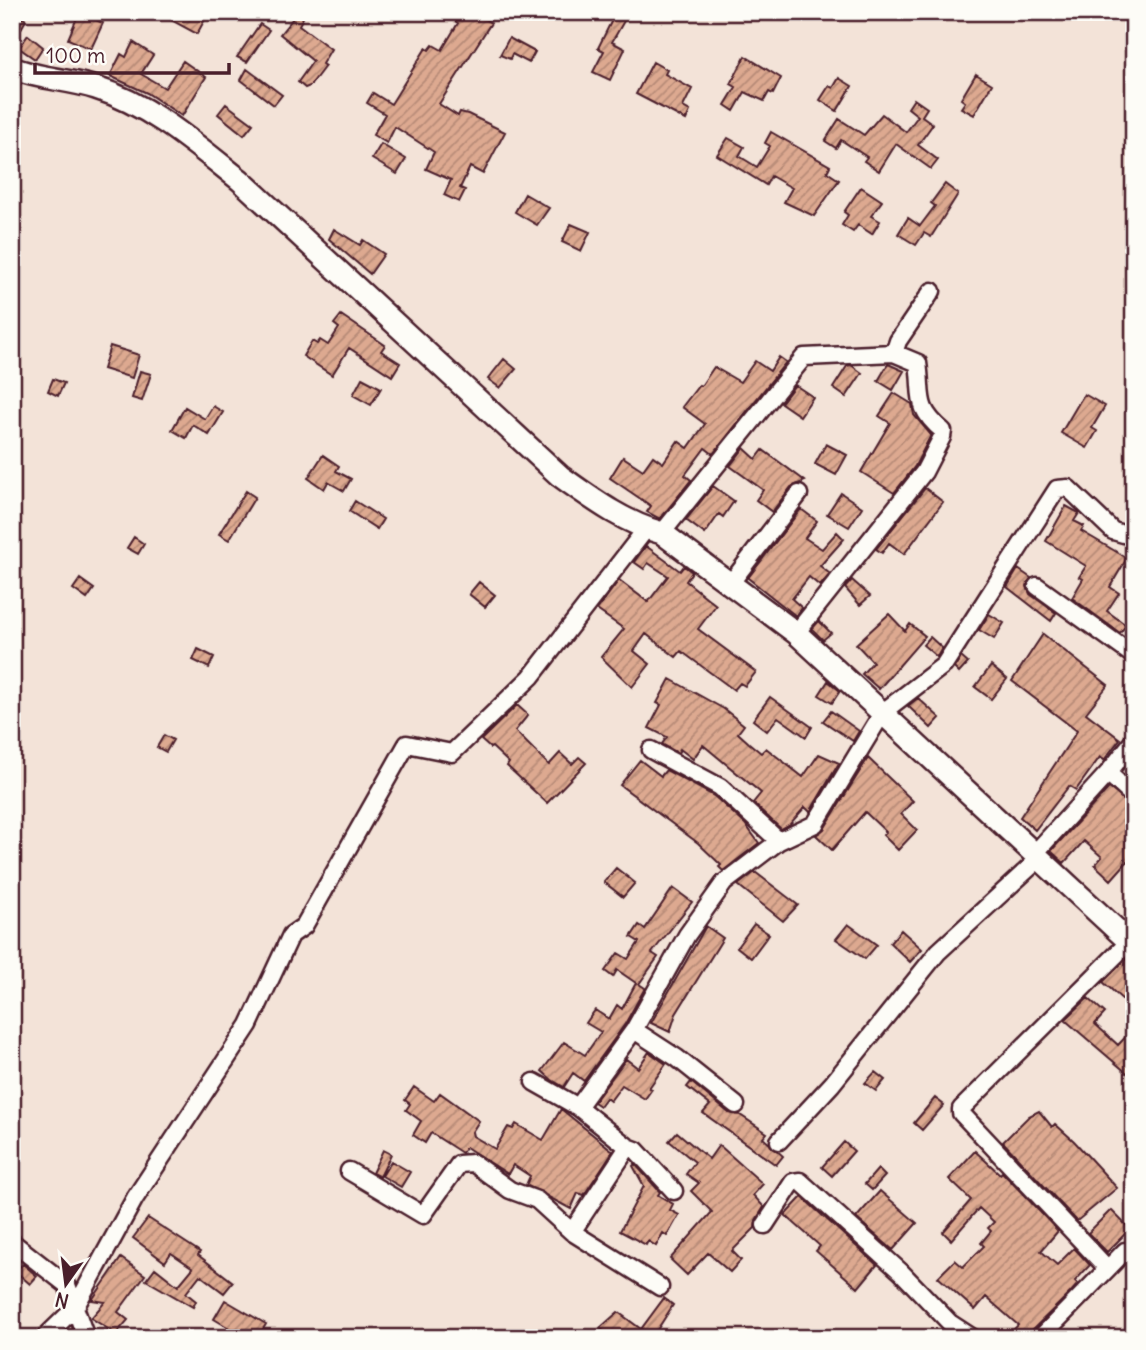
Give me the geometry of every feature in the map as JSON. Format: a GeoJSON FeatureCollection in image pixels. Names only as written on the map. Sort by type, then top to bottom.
{"type":"FeatureCollection","features":[{"type":"Feature","properties":{"kind":"street"},"geometry":{"type":"LineString","coordinates":[[12,68],[36,76],[96,87],[143,109],[184,136],[240,180],[560,476],[598,503],[654,531],[796,633],[1038,854],[1132,944],[961,1109],[961,1113],[1107,1268]]}},
{"type":"Feature","properties":{"kind":"street"},"geometry":{"type":"LineString","coordinates":[[894,353],[898,341],[932,291]]}},
{"type":"Feature","properties":{"kind":"street"},"geometry":{"type":"LineString","coordinates":[[44,1338],[75,1308],[135,1198],[249,1025],[291,935],[304,926],[407,744],[452,753],[531,677],[804,357],[894,353],[918,363],[922,407],[926,416],[943,431],[942,437],[924,472],[796,633]]}},
{"type":"Feature","properties":{"kind":"street"},"geometry":{"type":"LineString","coordinates":[[578,1107],[634,1030],[687,935],[724,883],[779,841],[815,824],[883,712],[944,665],[1057,489],[1068,488],[1113,531],[1127,535],[1134,527]]}},
{"type":"Feature","properties":{"kind":"street"},"geometry":{"type":"LineString","coordinates":[[730,584],[799,494]]}},
{"type":"Feature","properties":{"kind":"street"},"geometry":{"type":"LineString","coordinates":[[1038,586],[1134,656]]}},
{"type":"Feature","properties":{"kind":"street"},"geometry":{"type":"LineString","coordinates":[[779,1141],[832,1084],[938,952],[1038,854],[1134,740]]}},
{"type":"Feature","properties":{"kind":"street"},"geometry":{"type":"LineString","coordinates":[[651,750],[720,787],[779,841]]}},
{"type":"Feature","properties":{"kind":"street"},"geometry":{"type":"LineString","coordinates":[[1108,774],[1134,797]]}},
{"type":"Feature","properties":{"kind":"street"},"geometry":{"type":"LineString","coordinates":[[634,1030],[677,1058],[736,1105]]}},
{"type":"Feature","properties":{"kind":"street"},"geometry":{"type":"LineString","coordinates":[[534,1082],[578,1107],[628,1147],[636,1150],[674,1191]]}},
{"type":"Feature","properties":{"kind":"street"},"geometry":{"type":"LineString","coordinates":[[572,1232],[628,1147]]}},
{"type":"Feature","properties":{"kind":"street"},"geometry":{"type":"LineString","coordinates":[[349,1171],[423,1215],[459,1164],[473,1163],[510,1190],[537,1200],[572,1232],[660,1287]]}},
{"type":"Feature","properties":{"kind":"street"},"geometry":{"type":"LineString","coordinates":[[765,1225],[793,1182],[800,1181],[901,1272],[950,1323],[973,1338]]}},
{"type":"Feature","properties":{"kind":"street"},"geometry":{"type":"LineString","coordinates":[[12,1241],[67,1284],[86,1338]]}},
{"type":"Feature","properties":{"kind":"street"},"geometry":{"type":"LineString","coordinates":[[1041,1338],[1125,1251]]}},
{"type":"Feature","properties":{"kind":"building"},"geometry":{"type":"Polygon","coordinates":[[[12,12],[26,20],[21,29],[12,24],[12,12]]]}},
{"type":"Feature","properties":{"kind":"building"},"geometry":{"type":"Polygon","coordinates":[[[176,12],[209,12],[197,34],[171,20],[176,12]]]}},
{"type":"Feature","properties":{"kind":"building"},"geometry":{"type":"Polygon","coordinates":[[[298,12],[306,12],[299,25],[331,49],[322,64],[325,66],[310,86],[305,88],[298,82],[313,61],[280,34],[298,12]]]}},
{"type":"Feature","properties":{"kind":"building"},"geometry":{"type":"Polygon","coordinates":[[[441,12],[472,12],[491,23],[439,104],[458,116],[460,112],[468,114],[505,132],[483,174],[470,167],[460,188],[465,190],[459,202],[444,195],[451,180],[426,169],[434,152],[395,127],[387,143],[373,135],[385,114],[367,103],[373,93],[391,104],[426,48],[429,50],[433,45],[442,50],[458,23],[441,12]]]}},
{"type":"Feature","properties":{"kind":"building"},"geometry":{"type":"Polygon","coordinates":[[[596,12],[629,12],[612,42],[625,49],[610,80],[593,72],[604,51],[598,48],[612,20],[596,12]]]}},
{"type":"Feature","properties":{"kind":"building"},"geometry":{"type":"Polygon","coordinates":[[[79,13],[103,23],[91,49],[68,39],[79,13]]]}},
{"type":"Feature","properties":{"kind":"building"},"geometry":{"type":"Polygon","coordinates":[[[260,24],[269,30],[247,62],[237,57],[260,24]]]}},
{"type":"Feature","properties":{"kind":"building"},"geometry":{"type":"Polygon","coordinates":[[[28,35],[43,47],[35,59],[19,48],[28,35]]]}},
{"type":"Feature","properties":{"kind":"building"},"geometry":{"type":"Polygon","coordinates":[[[509,38],[535,52],[529,63],[512,54],[510,59],[500,55],[509,38]]]}},
{"type":"Feature","properties":{"kind":"building"},"geometry":{"type":"Polygon","coordinates":[[[133,42],[153,55],[141,74],[165,88],[183,61],[206,77],[182,116],[147,93],[110,76],[121,54],[126,57],[133,42]]]}},
{"type":"Feature","properties":{"kind":"building"},"geometry":{"type":"Polygon","coordinates":[[[745,56],[781,78],[773,94],[769,92],[764,101],[745,92],[734,111],[725,105],[736,87],[731,84],[745,56]]]}},
{"type":"Feature","properties":{"kind":"building"},"geometry":{"type":"Polygon","coordinates":[[[653,62],[667,70],[665,74],[692,89],[683,107],[690,111],[686,120],[636,94],[653,62]]]}},
{"type":"Feature","properties":{"kind":"building"},"geometry":{"type":"Polygon","coordinates":[[[247,69],[282,95],[274,105],[241,80],[247,69]]]}},
{"type":"Feature","properties":{"kind":"building"},"geometry":{"type":"Polygon","coordinates":[[[976,74],[992,84],[974,115],[961,108],[965,102],[961,99],[976,74]]]}},
{"type":"Feature","properties":{"kind":"building"},"geometry":{"type":"Polygon","coordinates":[[[839,78],[852,86],[837,111],[820,100],[829,86],[833,88],[839,78]]]}},
{"type":"Feature","properties":{"kind":"building"},"geometry":{"type":"Polygon","coordinates":[[[914,99],[927,108],[922,116],[933,124],[918,145],[938,160],[931,169],[896,144],[879,171],[864,161],[867,157],[841,140],[836,148],[825,141],[839,119],[864,135],[882,114],[906,132],[918,116],[908,108],[914,99]]]}},
{"type":"Feature","properties":{"kind":"building"},"geometry":{"type":"Polygon","coordinates":[[[226,104],[253,124],[244,135],[218,114],[226,104]]]}},
{"type":"Feature","properties":{"kind":"building"},"geometry":{"type":"Polygon","coordinates":[[[771,132],[830,166],[827,172],[839,180],[814,216],[784,202],[792,188],[771,176],[766,185],[717,155],[728,138],[744,147],[739,156],[757,167],[770,146],[765,143],[771,132]]]}},
{"type":"Feature","properties":{"kind":"building"},"geometry":{"type":"Polygon","coordinates":[[[381,144],[406,159],[397,174],[372,159],[381,144]]]}},
{"type":"Feature","properties":{"kind":"building"},"geometry":{"type":"Polygon","coordinates":[[[945,184],[958,194],[931,237],[924,233],[916,245],[898,234],[908,218],[920,226],[935,206],[931,203],[945,184]]]}},
{"type":"Feature","properties":{"kind":"building"},"geometry":{"type":"Polygon","coordinates":[[[861,187],[882,201],[871,216],[880,221],[872,234],[858,225],[853,232],[842,225],[848,215],[844,212],[861,187]]]}},
{"type":"Feature","properties":{"kind":"building"},"geometry":{"type":"Polygon","coordinates":[[[525,194],[549,208],[537,225],[515,212],[525,194]]]}},
{"type":"Feature","properties":{"kind":"building"},"geometry":{"type":"Polygon","coordinates":[[[571,224],[590,232],[581,251],[562,242],[571,224]]]}},
{"type":"Feature","properties":{"kind":"building"},"geometry":{"type":"Polygon","coordinates":[[[334,229],[360,245],[363,240],[384,254],[370,274],[329,239],[334,229]]]}},
{"type":"Feature","properties":{"kind":"building"},"geometry":{"type":"Polygon","coordinates":[[[341,315],[385,345],[381,351],[400,363],[392,376],[349,348],[332,375],[303,356],[312,341],[317,344],[320,340],[328,345],[339,328],[334,324],[341,315]]]}},
{"type":"Feature","properties":{"kind":"building"},"geometry":{"type":"Polygon","coordinates":[[[110,346],[139,355],[132,378],[103,369],[110,346]]]}},
{"type":"Feature","properties":{"kind":"building"},"geometry":{"type":"Polygon","coordinates":[[[779,357],[786,362],[713,454],[705,448],[685,475],[691,480],[660,519],[647,512],[651,506],[610,478],[623,457],[643,470],[653,456],[663,463],[678,441],[688,448],[705,424],[682,407],[714,367],[740,382],[755,361],[770,371],[779,357]]]}},
{"type":"Feature","properties":{"kind":"building"},"geometry":{"type":"Polygon","coordinates":[[[504,359],[516,369],[500,388],[488,379],[504,359]]]}},
{"type":"Feature","properties":{"kind":"building"},"geometry":{"type":"Polygon","coordinates":[[[888,364],[904,371],[893,390],[878,381],[888,364]]]}},
{"type":"Feature","properties":{"kind":"building"},"geometry":{"type":"Polygon","coordinates":[[[851,365],[862,373],[846,397],[833,388],[847,366],[851,365]]]}},
{"type":"Feature","properties":{"kind":"building"},"geometry":{"type":"Polygon","coordinates":[[[140,371],[151,374],[142,401],[132,398],[140,371]]]}},
{"type":"Feature","properties":{"kind":"building"},"geometry":{"type":"Polygon","coordinates":[[[362,378],[381,388],[371,405],[353,395],[362,378]]]}},
{"type":"Feature","properties":{"kind":"building"},"geometry":{"type":"Polygon","coordinates":[[[53,379],[64,383],[58,396],[48,391],[53,379]]]}},
{"type":"Feature","properties":{"kind":"building"},"geometry":{"type":"Polygon","coordinates":[[[795,385],[813,397],[800,416],[781,403],[795,385]]]}},
{"type":"Feature","properties":{"kind":"building"},"geometry":{"type":"Polygon","coordinates":[[[894,393],[912,404],[914,415],[931,435],[915,466],[894,493],[861,472],[890,423],[879,416],[894,393]]]}},
{"type":"Feature","properties":{"kind":"building"},"geometry":{"type":"Polygon","coordinates":[[[1084,394],[1105,406],[1092,428],[1097,431],[1087,448],[1061,433],[1084,394]]]}},
{"type":"Feature","properties":{"kind":"building"},"geometry":{"type":"Polygon","coordinates":[[[213,406],[223,412],[209,435],[193,425],[186,438],[172,430],[185,407],[205,419],[213,406]]]}},
{"type":"Feature","properties":{"kind":"building"},"geometry":{"type":"Polygon","coordinates":[[[826,444],[847,455],[836,475],[815,464],[826,444]]]}},
{"type":"Feature","properties":{"kind":"building"},"geometry":{"type":"Polygon","coordinates":[[[744,448],[756,459],[763,450],[805,481],[791,487],[772,512],[756,500],[763,490],[730,466],[744,448]]]}},
{"type":"Feature","properties":{"kind":"building"},"geometry":{"type":"Polygon","coordinates":[[[323,455],[339,466],[336,471],[351,479],[344,491],[328,482],[324,489],[308,478],[323,455]]]}},
{"type":"Feature","properties":{"kind":"building"},"geometry":{"type":"Polygon","coordinates":[[[713,486],[734,501],[723,517],[719,514],[705,534],[686,520],[713,486]]]}},
{"type":"Feature","properties":{"kind":"building"},"geometry":{"type":"Polygon","coordinates":[[[925,488],[943,502],[904,554],[889,543],[882,553],[876,549],[925,488]]]}},
{"type":"Feature","properties":{"kind":"building"},"geometry":{"type":"Polygon","coordinates":[[[246,491],[255,497],[229,540],[219,534],[246,491]]]}},
{"type":"Feature","properties":{"kind":"building"},"geometry":{"type":"Polygon","coordinates":[[[841,493],[862,507],[849,527],[827,514],[841,493]]]}},
{"type":"Feature","properties":{"kind":"building"},"geometry":{"type":"Polygon","coordinates":[[[355,501],[383,519],[377,529],[349,511],[355,501]]]}},
{"type":"Feature","properties":{"kind":"building"},"geometry":{"type":"Polygon","coordinates":[[[1066,506],[1079,513],[1074,521],[1084,526],[1081,531],[1127,558],[1110,587],[1119,593],[1107,611],[1126,625],[1120,633],[1072,598],[1083,579],[1079,577],[1086,566],[1046,541],[1066,506]]]}},
{"type":"Feature","properties":{"kind":"building"},"geometry":{"type":"Polygon","coordinates":[[[801,509],[817,521],[805,538],[822,549],[837,532],[844,539],[820,566],[830,574],[820,586],[809,577],[792,599],[802,608],[796,616],[748,578],[801,509]]]}},
{"type":"Feature","properties":{"kind":"building"},"geometry":{"type":"Polygon","coordinates":[[[134,537],[144,544],[138,554],[127,548],[134,537]]]}},
{"type":"Feature","properties":{"kind":"building"},"geometry":{"type":"Polygon","coordinates":[[[646,546],[680,571],[684,566],[692,572],[686,581],[716,605],[698,629],[756,672],[745,686],[740,683],[734,690],[681,651],[676,657],[646,634],[634,651],[650,664],[632,687],[601,657],[624,629],[597,610],[619,580],[648,602],[668,576],[648,563],[644,569],[634,562],[646,546]]]}},
{"type":"Feature","properties":{"kind":"building"},"geometry":{"type":"Polygon","coordinates":[[[1018,569],[1031,578],[1027,586],[1030,594],[1056,613],[1051,621],[1007,587],[1018,569]]]}},
{"type":"Feature","properties":{"kind":"building"},"geometry":{"type":"Polygon","coordinates":[[[80,579],[94,589],[87,599],[73,589],[80,579]]]}},
{"type":"Feature","properties":{"kind":"building"},"geometry":{"type":"Polygon","coordinates":[[[852,580],[870,596],[860,605],[845,588],[852,580]]]}},
{"type":"Feature","properties":{"kind":"building"},"geometry":{"type":"Polygon","coordinates":[[[479,582],[495,595],[485,607],[469,594],[479,582]]]}},
{"type":"Feature","properties":{"kind":"building"},"geometry":{"type":"Polygon","coordinates":[[[889,614],[905,631],[910,624],[925,636],[879,689],[862,674],[873,662],[856,644],[889,614]]]}},
{"type":"Feature","properties":{"kind":"building"},"geometry":{"type":"Polygon","coordinates":[[[989,614],[1004,623],[994,639],[979,630],[989,614]]]}},
{"type":"Feature","properties":{"kind":"building"},"geometry":{"type":"Polygon","coordinates":[[[819,621],[831,633],[823,640],[812,629],[819,621]]]}},
{"type":"Feature","properties":{"kind":"building"},"geometry":{"type":"Polygon","coordinates":[[[1043,634],[1108,685],[1086,713],[1120,739],[1104,760],[1100,757],[1076,790],[1069,786],[1035,830],[1020,817],[1077,731],[1012,681],[1043,634]]]}},
{"type":"Feature","properties":{"kind":"building"},"geometry":{"type":"Polygon","coordinates":[[[930,637],[942,648],[937,657],[923,645],[930,637]]]}},
{"type":"Feature","properties":{"kind":"building"},"geometry":{"type":"Polygon","coordinates":[[[198,649],[214,657],[209,668],[193,660],[198,649]]]}},
{"type":"Feature","properties":{"kind":"building"},"geometry":{"type":"Polygon","coordinates":[[[961,657],[968,663],[959,673],[954,668],[961,657]]]}},
{"type":"Feature","properties":{"kind":"building"},"geometry":{"type":"Polygon","coordinates":[[[991,666],[1007,679],[991,699],[975,687],[991,666]]]}},
{"type":"Feature","properties":{"kind":"building"},"geometry":{"type":"Polygon","coordinates":[[[670,679],[724,709],[744,725],[738,733],[749,743],[761,753],[766,748],[803,777],[819,754],[839,763],[810,812],[805,807],[790,824],[781,829],[753,803],[761,793],[703,745],[693,759],[680,749],[678,753],[662,744],[667,737],[649,728],[661,705],[657,703],[670,679]]]}},
{"type":"Feature","properties":{"kind":"building"},"geometry":{"type":"Polygon","coordinates":[[[828,681],[840,691],[832,703],[819,695],[828,681]]]}},
{"type":"Feature","properties":{"kind":"building"},"geometry":{"type":"Polygon","coordinates":[[[770,697],[812,727],[806,737],[778,717],[767,731],[753,720],[770,697]]]}},
{"type":"Feature","properties":{"kind":"building"},"geometry":{"type":"Polygon","coordinates":[[[918,698],[940,718],[931,728],[908,706],[918,698]]]}},
{"type":"Feature","properties":{"kind":"building"},"geometry":{"type":"Polygon","coordinates":[[[517,705],[528,715],[515,731],[549,765],[560,753],[572,764],[579,757],[586,763],[547,803],[507,766],[509,763],[481,740],[517,705]]]}},
{"type":"Feature","properties":{"kind":"building"},"geometry":{"type":"Polygon","coordinates":[[[831,711],[859,731],[853,741],[823,721],[831,711]]]}},
{"type":"Feature","properties":{"kind":"building"},"geometry":{"type":"Polygon","coordinates":[[[164,735],[173,740],[166,752],[157,747],[164,735]]]}},
{"type":"Feature","properties":{"kind":"building"},"geometry":{"type":"Polygon","coordinates":[[[868,758],[913,801],[901,814],[917,830],[898,850],[883,835],[886,832],[865,812],[832,850],[816,835],[824,829],[868,758]]]}},
{"type":"Feature","properties":{"kind":"building"},"geometry":{"type":"Polygon","coordinates":[[[640,760],[661,776],[666,770],[714,796],[745,824],[759,843],[723,871],[719,867],[721,865],[698,843],[620,785],[640,760]]]}},
{"type":"Feature","properties":{"kind":"building"},"geometry":{"type":"Polygon","coordinates":[[[1109,788],[1134,807],[1134,854],[1111,880],[1095,865],[1102,857],[1084,841],[1064,863],[1051,851],[1109,788]]]}},
{"type":"Feature","properties":{"kind":"building"},"geometry":{"type":"Polygon","coordinates":[[[616,868],[635,883],[623,897],[604,882],[616,868]]]}},
{"type":"Feature","properties":{"kind":"building"},"geometry":{"type":"Polygon","coordinates":[[[755,872],[798,905],[783,921],[738,885],[755,872]]]}},
{"type":"Feature","properties":{"kind":"building"},"geometry":{"type":"Polygon","coordinates":[[[673,888],[692,902],[652,953],[658,957],[639,984],[645,988],[625,1024],[584,1081],[573,1073],[564,1087],[552,1080],[542,1071],[564,1042],[585,1055],[601,1032],[586,1023],[595,1010],[609,1019],[617,1005],[622,1009],[636,983],[617,970],[613,977],[605,971],[618,953],[628,959],[639,942],[631,937],[639,925],[645,929],[673,888]]]}},
{"type":"Feature","properties":{"kind":"building"},"geometry":{"type":"Polygon","coordinates":[[[754,924],[769,934],[751,958],[737,947],[754,924]]]}},
{"type":"Feature","properties":{"kind":"building"},"geometry":{"type":"Polygon","coordinates":[[[848,924],[877,945],[865,959],[836,939],[848,924]]]}},
{"type":"Feature","properties":{"kind":"building"},"geometry":{"type":"Polygon","coordinates":[[[706,926],[723,938],[676,1014],[670,1032],[651,1023],[706,926]]]}},
{"type":"Feature","properties":{"kind":"building"},"geometry":{"type":"Polygon","coordinates":[[[901,930],[922,949],[910,962],[890,943],[901,930]]]}},
{"type":"Feature","properties":{"kind":"building"},"geometry":{"type":"Polygon","coordinates":[[[1128,957],[1134,959],[1134,1010],[1103,982],[1128,957]]]}},
{"type":"Feature","properties":{"kind":"building"},"geometry":{"type":"Polygon","coordinates":[[[1088,998],[1105,1013],[1095,1024],[1118,1045],[1134,1028],[1134,1079],[1065,1020],[1088,998]]]}},
{"type":"Feature","properties":{"kind":"building"},"geometry":{"type":"Polygon","coordinates":[[[649,1052],[666,1064],[649,1088],[652,1089],[645,1099],[622,1085],[610,1101],[606,1098],[600,1106],[594,1102],[626,1059],[638,1068],[649,1052]]]}},
{"type":"Feature","properties":{"kind":"building"},"geometry":{"type":"Polygon","coordinates":[[[875,1072],[885,1080],[876,1091],[865,1083],[875,1072]]]}},
{"type":"Feature","properties":{"kind":"building"},"geometry":{"type":"Polygon","coordinates":[[[691,1082],[729,1113],[740,1115],[767,1133],[763,1138],[783,1156],[776,1165],[703,1113],[710,1105],[687,1087],[691,1082]]]}},
{"type":"Feature","properties":{"kind":"building"},"geometry":{"type":"Polygon","coordinates":[[[414,1087],[434,1101],[440,1093],[479,1121],[472,1132],[473,1136],[495,1149],[508,1127],[513,1129],[516,1124],[543,1140],[561,1109],[613,1151],[584,1195],[578,1193],[571,1209],[526,1185],[530,1176],[513,1165],[508,1174],[466,1147],[462,1153],[431,1133],[425,1143],[413,1135],[421,1121],[406,1110],[410,1104],[405,1100],[414,1087]]]}},
{"type":"Feature","properties":{"kind":"building"},"geometry":{"type":"Polygon","coordinates":[[[935,1098],[944,1105],[922,1130],[914,1123],[935,1098]]]}},
{"type":"Feature","properties":{"kind":"building"},"geometry":{"type":"Polygon","coordinates":[[[1039,1111],[1052,1127],[1055,1124],[1074,1141],[1117,1188],[1077,1221],[1003,1142],[1029,1116],[1039,1111]]]}},
{"type":"Feature","properties":{"kind":"building"},"geometry":{"type":"Polygon","coordinates":[[[677,1132],[709,1159],[719,1145],[763,1184],[753,1195],[764,1207],[756,1220],[755,1228],[732,1251],[741,1260],[730,1272],[708,1253],[687,1275],[670,1259],[712,1212],[691,1191],[699,1183],[686,1174],[695,1162],[669,1141],[677,1132]]]}},
{"type":"Feature","properties":{"kind":"building"},"geometry":{"type":"Polygon","coordinates":[[[844,1142],[854,1151],[832,1176],[822,1167],[844,1142]]]}},
{"type":"Feature","properties":{"kind":"building"},"geometry":{"type":"Polygon","coordinates":[[[383,1150],[391,1154],[380,1177],[372,1173],[383,1150]]]}},
{"type":"Feature","properties":{"kind":"building"},"geometry":{"type":"Polygon","coordinates":[[[975,1151],[1000,1174],[1002,1172],[1058,1231],[1041,1251],[1057,1265],[1074,1248],[1090,1265],[1075,1281],[1078,1284],[1070,1293],[1024,1338],[1006,1338],[1018,1325],[986,1297],[975,1310],[938,1277],[955,1260],[963,1267],[984,1246],[981,1243],[991,1231],[988,1228],[994,1222],[979,1208],[951,1240],[943,1232],[971,1200],[949,1179],[975,1151]]]}},
{"type":"Feature","properties":{"kind":"building"},"geometry":{"type":"Polygon","coordinates":[[[391,1161],[410,1172],[401,1187],[382,1176],[391,1161]]]}},
{"type":"Feature","properties":{"kind":"building"},"geometry":{"type":"Polygon","coordinates":[[[635,1164],[660,1192],[658,1195],[673,1204],[670,1210],[679,1215],[667,1236],[663,1233],[656,1246],[648,1241],[646,1245],[620,1231],[644,1186],[633,1166],[635,1164]]]}},
{"type":"Feature","properties":{"kind":"building"},"geometry":{"type":"Polygon","coordinates":[[[878,1169],[885,1176],[872,1190],[865,1184],[878,1169]]]}},
{"type":"Feature","properties":{"kind":"building"},"geometry":{"type":"Polygon","coordinates":[[[880,1191],[917,1223],[893,1250],[856,1218],[880,1191]]]}},
{"type":"Feature","properties":{"kind":"building"},"geometry":{"type":"Polygon","coordinates":[[[802,1197],[877,1265],[858,1288],[816,1251],[820,1246],[785,1215],[802,1197]]]}},
{"type":"Feature","properties":{"kind":"building"},"geometry":{"type":"Polygon","coordinates":[[[1111,1210],[1130,1229],[1107,1252],[1088,1233],[1111,1210]]]}},
{"type":"Feature","properties":{"kind":"building"},"geometry":{"type":"Polygon","coordinates":[[[148,1218],[200,1252],[198,1255],[233,1282],[224,1293],[200,1275],[186,1293],[196,1301],[193,1307],[146,1280],[155,1268],[178,1286],[193,1268],[171,1253],[165,1262],[133,1238],[148,1218]]]}},
{"type":"Feature","properties":{"kind":"building"},"geometry":{"type":"Polygon","coordinates":[[[121,1258],[145,1275],[118,1312],[128,1320],[116,1334],[91,1318],[105,1302],[92,1300],[121,1258]]]}},
{"type":"Feature","properties":{"kind":"building"},"geometry":{"type":"Polygon","coordinates":[[[23,1264],[37,1276],[30,1284],[15,1271],[23,1264]]]}},
{"type":"Feature","properties":{"kind":"building"},"geometry":{"type":"Polygon","coordinates":[[[664,1298],[673,1305],[652,1338],[612,1338],[600,1328],[618,1312],[641,1329],[664,1298]]]}},
{"type":"Feature","properties":{"kind":"building"},"geometry":{"type":"Polygon","coordinates":[[[225,1300],[266,1324],[258,1338],[246,1338],[214,1319],[225,1300]]]}}]}
